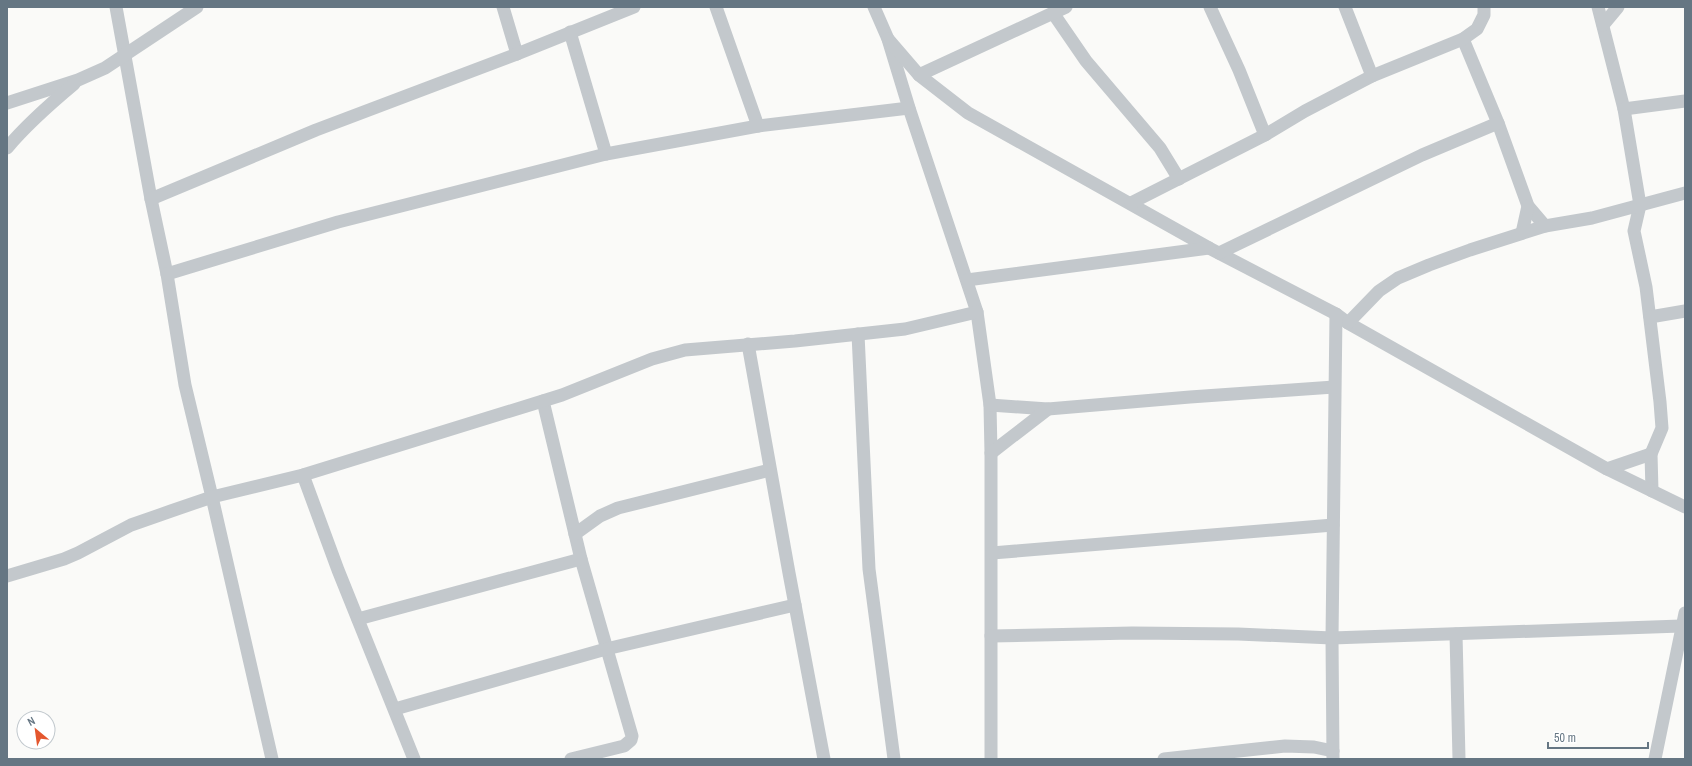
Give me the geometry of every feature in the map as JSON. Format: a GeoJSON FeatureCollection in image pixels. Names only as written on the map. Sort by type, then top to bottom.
{"type":"FeatureCollection","features":[{"type":"Feature","properties":{"kind":"street"},"geometry":{"type":"LineString","coordinates":[[116,7],[150,200],[167,274],[185,385],[272,759]]}},
{"type":"Feature","properties":{"kind":"street"},"geometry":{"type":"LineString","coordinates":[[7,103],[78,80],[105,68],[197,7]]}},
{"type":"Feature","properties":{"kind":"street"},"geometry":{"type":"LineString","coordinates":[[502,7],[517,54]]}},
{"type":"Feature","properties":{"kind":"street"},"geometry":{"type":"LineString","coordinates":[[150,200],[316,130],[517,54],[634,7]]}},
{"type":"Feature","properties":{"kind":"street"},"geometry":{"type":"LineString","coordinates":[[716,7],[758,126]]}},
{"type":"Feature","properties":{"kind":"street"},"geometry":{"type":"LineString","coordinates":[[874,7],[888,39],[909,108],[977,312],[990,405],[992,553],[988,756]]}},
{"type":"Feature","properties":{"kind":"street"},"geometry":{"type":"LineString","coordinates":[[919,75],[1066,7]]}},
{"type":"Feature","properties":{"kind":"street"},"geometry":{"type":"LineString","coordinates":[[1210,7],[1239,70],[1265,135]]}},
{"type":"Feature","properties":{"kind":"street"},"geometry":{"type":"LineString","coordinates":[[1345,7],[1372,76]]}},
{"type":"Feature","properties":{"kind":"street"},"geometry":{"type":"LineString","coordinates":[[1132,203],[1265,135],[1305,111],[1372,76],[1463,39],[1477,29],[1484,15],[1484,7]]}},
{"type":"Feature","properties":{"kind":"street"},"geometry":{"type":"LineString","coordinates":[[1598,7],[1624,109],[1640,205],[1634,231],[1646,287],[1662,428],[1651,454],[1652,491]]}},
{"type":"Feature","properties":{"kind":"street"},"geometry":{"type":"LineString","coordinates":[[1603,25],[1618,7]]}},
{"type":"Feature","properties":{"kind":"street"},"geometry":{"type":"LineString","coordinates":[[1053,13],[1086,62],[1160,148],[1179,179]]}},
{"type":"Feature","properties":{"kind":"street"},"geometry":{"type":"LineString","coordinates":[[570,32],[606,154]]}},
{"type":"Feature","properties":{"kind":"street"},"geometry":{"type":"LineString","coordinates":[[888,39],[919,75],[968,114],[1132,203],[1214,250],[1336,314],[1348,323],[1608,469],[1685,507]]}},
{"type":"Feature","properties":{"kind":"street"},"geometry":{"type":"LineString","coordinates":[[1463,39],[1498,124],[1528,206],[1545,226]]}},
{"type":"Feature","properties":{"kind":"street"},"geometry":{"type":"LineString","coordinates":[[7,148],[22,130],[78,80]]}},
{"type":"Feature","properties":{"kind":"street"},"geometry":{"type":"LineString","coordinates":[[1624,109],[1685,101]]}},
{"type":"Feature","properties":{"kind":"street"},"geometry":{"type":"LineString","coordinates":[[167,274],[338,222],[606,154],[758,126],[909,108]]}},
{"type":"Feature","properties":{"kind":"street"},"geometry":{"type":"LineString","coordinates":[[967,280],[1214,250],[1422,155],[1498,124]]}},
{"type":"Feature","properties":{"kind":"street"},"geometry":{"type":"LineString","coordinates":[[1348,323],[1379,291],[1398,278],[1470,250],[1545,226],[1592,218],[1685,193]]}},
{"type":"Feature","properties":{"kind":"street"},"geometry":{"type":"LineString","coordinates":[[1522,233],[1528,206]]}},
{"type":"Feature","properties":{"kind":"street"},"geometry":{"type":"LineString","coordinates":[[7,576],[64,559],[131,525],[212,497],[303,475],[543,401],[659,357],[685,350],[905,329],[977,312]]}},
{"type":"Feature","properties":{"kind":"street"},"geometry":{"type":"LineString","coordinates":[[1650,317],[1685,312]]}},
{"type":"Feature","properties":{"kind":"street"},"geometry":{"type":"LineString","coordinates":[[1164,759],[1285,746],[1314,747],[1333,755],[1332,638],[1336,314]]}},
{"type":"Feature","properties":{"kind":"street"},"geometry":{"type":"LineString","coordinates":[[858,334],[870,569],[894,759]]}},
{"type":"Feature","properties":{"kind":"street"},"geometry":{"type":"LineString","coordinates":[[748,344],[824,759]]}},
{"type":"Feature","properties":{"kind":"street"},"geometry":{"type":"LineString","coordinates":[[990,405],[1048,409],[1334,387]]}},
{"type":"Feature","properties":{"kind":"street"},"geometry":{"type":"LineString","coordinates":[[543,401],[581,559],[631,731],[631,740],[624,746],[571,759]]}},
{"type":"Feature","properties":{"kind":"street"},"geometry":{"type":"LineString","coordinates":[[991,453],[1048,409]]}},
{"type":"Feature","properties":{"kind":"street"},"geometry":{"type":"LineString","coordinates":[[1608,469],[1651,454]]}},
{"type":"Feature","properties":{"kind":"street"},"geometry":{"type":"LineString","coordinates":[[575,534],[600,516],[618,508],[770,470]]}},
{"type":"Feature","properties":{"kind":"street"},"geometry":{"type":"LineString","coordinates":[[303,475],[358,620],[414,759]]}},
{"type":"Feature","properties":{"kind":"street"},"geometry":{"type":"LineString","coordinates":[[992,553],[1333,525]]}},
{"type":"Feature","properties":{"kind":"street"},"geometry":{"type":"LineString","coordinates":[[358,620],[581,559]]}},
{"type":"Feature","properties":{"kind":"street"},"geometry":{"type":"LineString","coordinates":[[395,709],[606,649],[795,605]]}},
{"type":"Feature","properties":{"kind":"street"},"geometry":{"type":"LineString","coordinates":[[1655,759],[1681,626],[1685,613]]}},
{"type":"Feature","properties":{"kind":"street"},"geometry":{"type":"LineString","coordinates":[[991,636],[1132,633],[1230,634],[1332,638],[1681,626]]}},
{"type":"Feature","properties":{"kind":"street"},"geometry":{"type":"LineString","coordinates":[[1456,634],[1459,759]]}}]}
